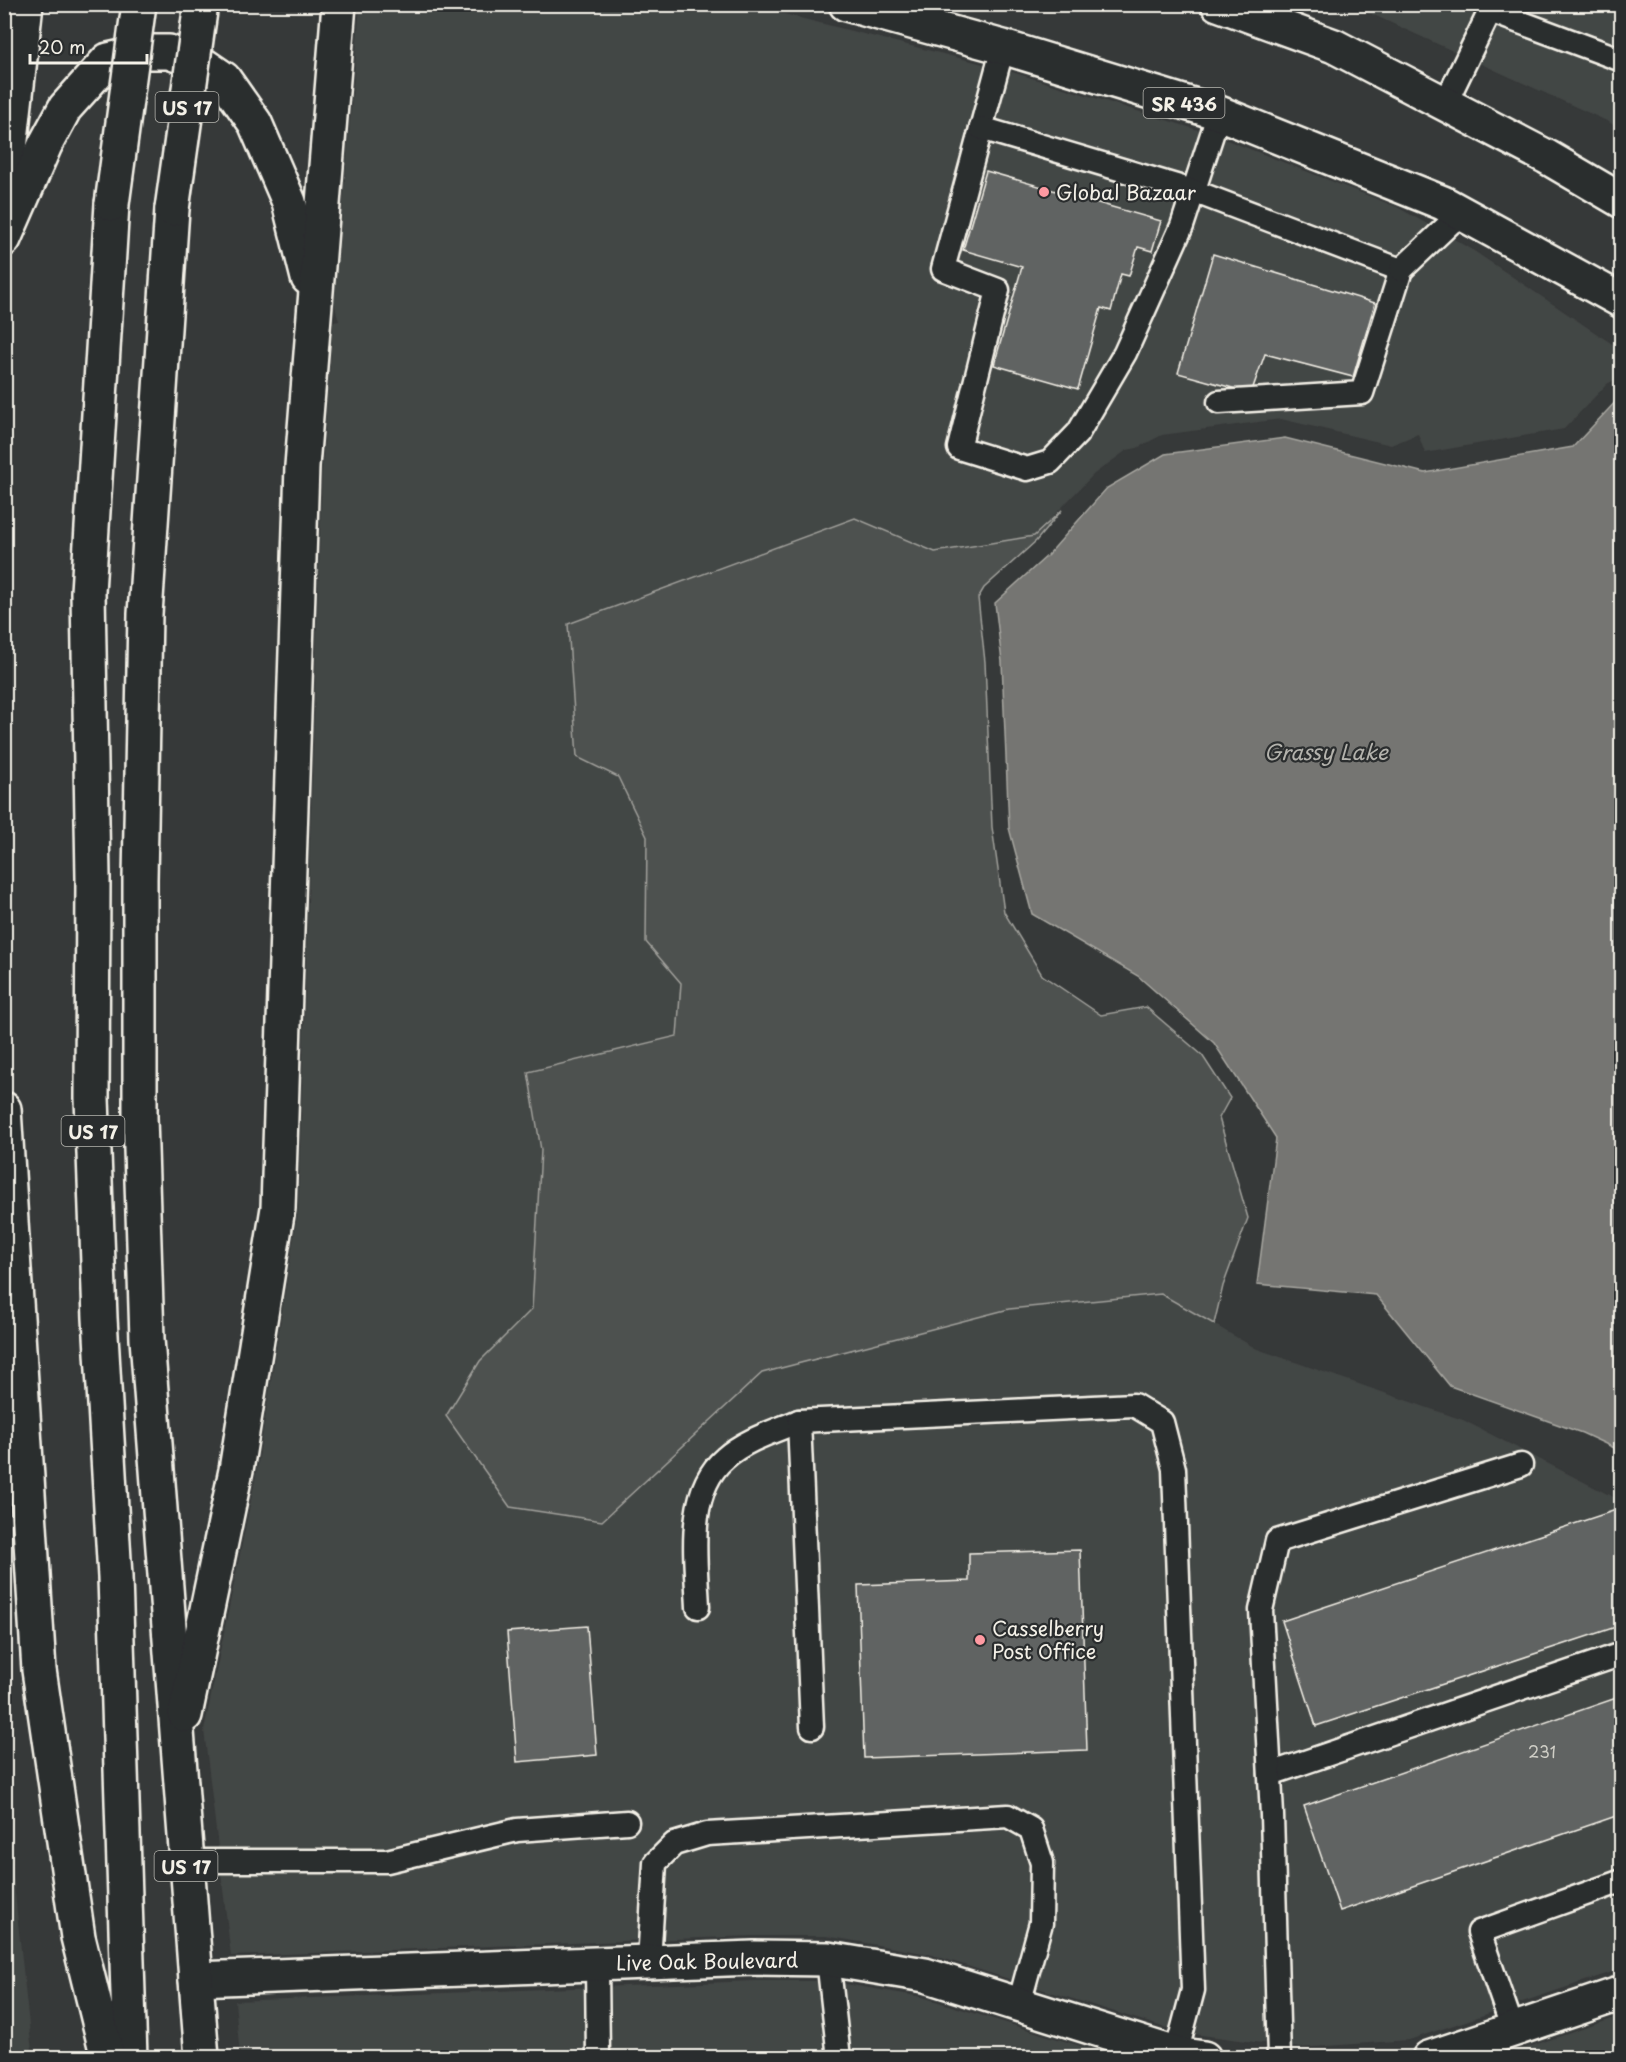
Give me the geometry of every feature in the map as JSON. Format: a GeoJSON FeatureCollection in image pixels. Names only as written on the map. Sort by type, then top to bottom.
{"type":"FeatureCollection","features":[{"type":"Feature","properties":{"kind":"main road"},"geometry":{"type":"LineString","coordinates":[[4,203],[27,4]]}},
{"type":"Feature","properties":{"kind":"main road","name":"US 17"},"geometry":{"type":"LineString","coordinates":[[130,2058],[115,1577],[100,1318],[92,1098],[93,878],[88,592],[112,204],[139,4]]}},
{"type":"Feature","properties":{"kind":"main road","name":"US 17"},"geometry":{"type":"LineString","coordinates":[[201,4],[172,209],[145,614],[140,879],[140,1117],[147,1339],[202,2058]]}},
{"type":"Feature","properties":{"kind":"main road"},"geometry":{"type":"LineString","coordinates":[[178,1752],[236,1470],[278,1208],[302,466],[339,4]]}},
{"type":"Feature","properties":{"kind":"main road","name":"SR 436"},"geometry":{"type":"LineString","coordinates":[[846,4],[1003,46],[1219,113],[1443,203],[1622,301]]}},
{"type":"Feature","properties":{"kind":"main road"},"geometry":{"type":"LineString","coordinates":[[1218,4],[1275,14],[1547,157],[1622,201]]}},
{"type":"Feature","properties":{"kind":"main road"},"geometry":{"type":"LineString","coordinates":[[4,239],[45,145],[65,108],[108,60],[144,52],[169,52],[202,64],[224,79],[255,123],[289,202],[314,303]]}},
{"type":"Feature","properties":{"kind":"main road"},"geometry":{"type":"LineString","coordinates":[[4,1109],[16,1339],[39,1670],[78,1937],[108,2058]]}},
{"type":"Feature","properties":{"kind":"main road","name":"Live Oak Boulevard"},"geometry":{"type":"LineString","coordinates":[[196,1979],[648,1962],[828,1959],[925,1975],[1019,2004],[1143,2051],[1190,2056]]}},
{"type":"Feature","properties":{"kind":"main road"},"geometry":{"type":"LineString","coordinates":[[1429,2058],[1480,2049],[1513,2030],[1622,1993]]}},
{"type":"Feature","properties":{"kind":"lane"},"geometry":{"type":"LineString","coordinates":[[1445,104],[1490,8],[1622,60]]}},
{"type":"Feature","properties":{"kind":"lane"},"geometry":{"type":"LineString","coordinates":[[1003,46],[943,269],[998,290],[959,448],[1028,469],[1050,462],[1084,423],[1125,353],[1182,226],[1219,113]]}},
{"type":"Feature","properties":{"kind":"lane"},"geometry":{"type":"LineString","coordinates":[[981,128],[1192,191],[1401,270]]}},
{"type":"Feature","properties":{"kind":"lane"},"geometry":{"type":"LineString","coordinates":[[1219,402],[1362,393],[1401,270],[1461,213]]}},
{"type":"Feature","properties":{"kind":"lane"},"geometry":{"type":"LineString","coordinates":[[698,1607],[695,1517],[705,1487],[724,1458],[764,1435],[800,1421],[1134,1405],[1162,1422],[1174,1469],[1193,1990],[1190,2056]]}},
{"type":"Feature","properties":{"kind":"lane"},"geometry":{"type":"LineString","coordinates":[[800,1421],[812,1727]]}},
{"type":"Feature","properties":{"kind":"lane"},"geometry":{"type":"LineString","coordinates":[[1279,2058],[1270,1774],[1261,1610],[1277,1541],[1521,1465]]}},
{"type":"Feature","properties":{"kind":"lane"},"geometry":{"type":"LineString","coordinates":[[1270,1774],[1622,1654]]}},
{"type":"Feature","properties":{"kind":"lane"},"geometry":{"type":"LineString","coordinates":[[648,1962],[655,1863],[674,1844],[706,1834],[1008,1816],[1031,1828],[1042,1863],[1041,1923],[1019,2004]]}},
{"type":"Feature","properties":{"kind":"lane"},"geometry":{"type":"LineString","coordinates":[[186,1861],[387,1861],[517,1830],[627,1822]]}},
{"type":"Feature","properties":{"kind":"lane"},"geometry":{"type":"LineString","coordinates":[[1513,2030],[1479,1932],[1622,1881]]}},
{"type":"Feature","properties":{"kind":"lane"},"geometry":{"type":"LineString","coordinates":[[828,1959],[839,2058]]}},
{"type":"Feature","properties":{"kind":"lane"},"geometry":{"type":"LineString","coordinates":[[597,1964],[598,2058]]}},
{"type":"Feature","properties":{"kind":"shaded area"},"geometry":{"type":"Polygon","coordinates":[[[360,5],[748,5],[999,68],[1214,135],[1397,207],[1468,247],[1621,350],[1621,380],[1616,379],[1607,384],[1564,429],[1425,453],[1418,434],[1391,445],[1281,419],[1162,435],[1137,448],[1127,450],[1094,474],[1034,536],[935,552],[854,518],[618,777],[647,838],[646,942],[681,982],[677,1036],[528,1072],[541,1150],[532,1309],[480,1361],[602,1521],[762,1373],[1009,1309],[1161,1294],[1257,1349],[1463,1420],[1621,1501],[1621,1969],[1409,2040],[1300,2048],[1179,2032],[929,1954],[826,1936],[752,1936],[231,1956],[204,1730],[256,1475],[298,1210],[322,469],[333,322],[339,321],[334,303],[360,5]]]}},
{"type":"Feature","properties":{"kind":"shaded area"},"geometry":{"type":"Polygon","coordinates":[[[1343,5],[1621,5],[1621,130],[1609,122],[1365,11],[1343,5]]]}},
{"type":"Feature","properties":{"kind":"shaded area"},"geometry":{"type":"Polygon","coordinates":[[[1062,510],[1036,541],[984,588],[978,598],[985,662],[992,827],[1004,912],[1042,975],[1101,1015],[1146,1007],[1202,1055],[1230,1098],[1219,1118],[1248,1218],[1223,1286],[1214,1324],[1161,1294],[1009,1309],[762,1373],[602,1521],[510,1507],[446,1416],[480,1361],[532,1309],[541,1150],[528,1072],[677,1036],[681,983],[646,942],[647,837],[618,777],[577,757],[568,624],[855,518],[935,552],[1034,536],[1062,510]]]}},
{"type":"Feature","properties":{"kind":"shaded area"},"geometry":{"type":"Polygon","coordinates":[[[5,1799],[30,2035],[33,2057],[5,2057],[5,1799]]]}},
{"type":"Feature","properties":{"kind":"shaded area"},"geometry":{"type":"Polygon","coordinates":[[[755,1981],[828,1981],[922,1997],[1116,2057],[240,2057],[235,2001],[755,1981]]]}},
{"type":"Feature","properties":{"kind":"shaded area"},"geometry":{"type":"Polygon","coordinates":[[[1621,2016],[1621,2057],[1498,2057],[1621,2016]]]}},
{"type":"Feature","properties":{"kind":"water","name":"Grassy Lake"},"geometry":{"type":"Polygon","coordinates":[[[1619,398],[1622,399],[1621,1451],[1582,1433],[1450,1386],[1376,1295],[1257,1284],[1276,1138],[1214,1043],[1138,976],[1032,914],[1009,828],[1002,662],[995,603],[1048,555],[1107,488],[1165,454],[1285,438],[1425,473],[1573,447],[1619,398]]]}},
{"type":"Feature","properties":{"kind":"building"},"geometry":{"type":"Polygon","coordinates":[[[986,171],[1161,221],[1152,251],[1138,247],[1129,276],[1121,274],[1111,311],[1101,308],[1078,389],[994,365],[1022,267],[963,250],[986,171]]]}},
{"type":"Feature","properties":{"kind":"building"},"geometry":{"type":"Polygon","coordinates":[[[1213,254],[1375,303],[1353,377],[1265,354],[1251,393],[1178,373],[1213,254]]]}},
{"type":"Feature","properties":{"kind":"building"},"geometry":{"type":"Polygon","coordinates":[[[1622,1508],[1622,1625],[1316,1726],[1282,1621],[1622,1508]]]}},
{"type":"Feature","properties":{"kind":"building"},"geometry":{"type":"Polygon","coordinates":[[[1080,1550],[1087,1750],[864,1758],[858,1585],[969,1581],[969,1553],[1080,1550]]]}},
{"type":"Feature","properties":{"kind":"building"},"geometry":{"type":"Polygon","coordinates":[[[587,1626],[597,1755],[517,1762],[507,1632],[587,1626]]]}},
{"type":"Feature","properties":{"kind":"building"},"geometry":{"type":"Polygon","coordinates":[[[1622,1696],[1622,1814],[1340,1911],[1304,1806],[1622,1696]]]}},
{"type":"Feature","properties":{"kind":"place","name":"Global Bazaar"},"geometry":{"type":"Point","coordinates":[1044,192]}},
{"type":"Feature","properties":{"kind":"place","name":"Casselberry Post Office"},"geometry":{"type":"Point","coordinates":[980,1640]}}]}
